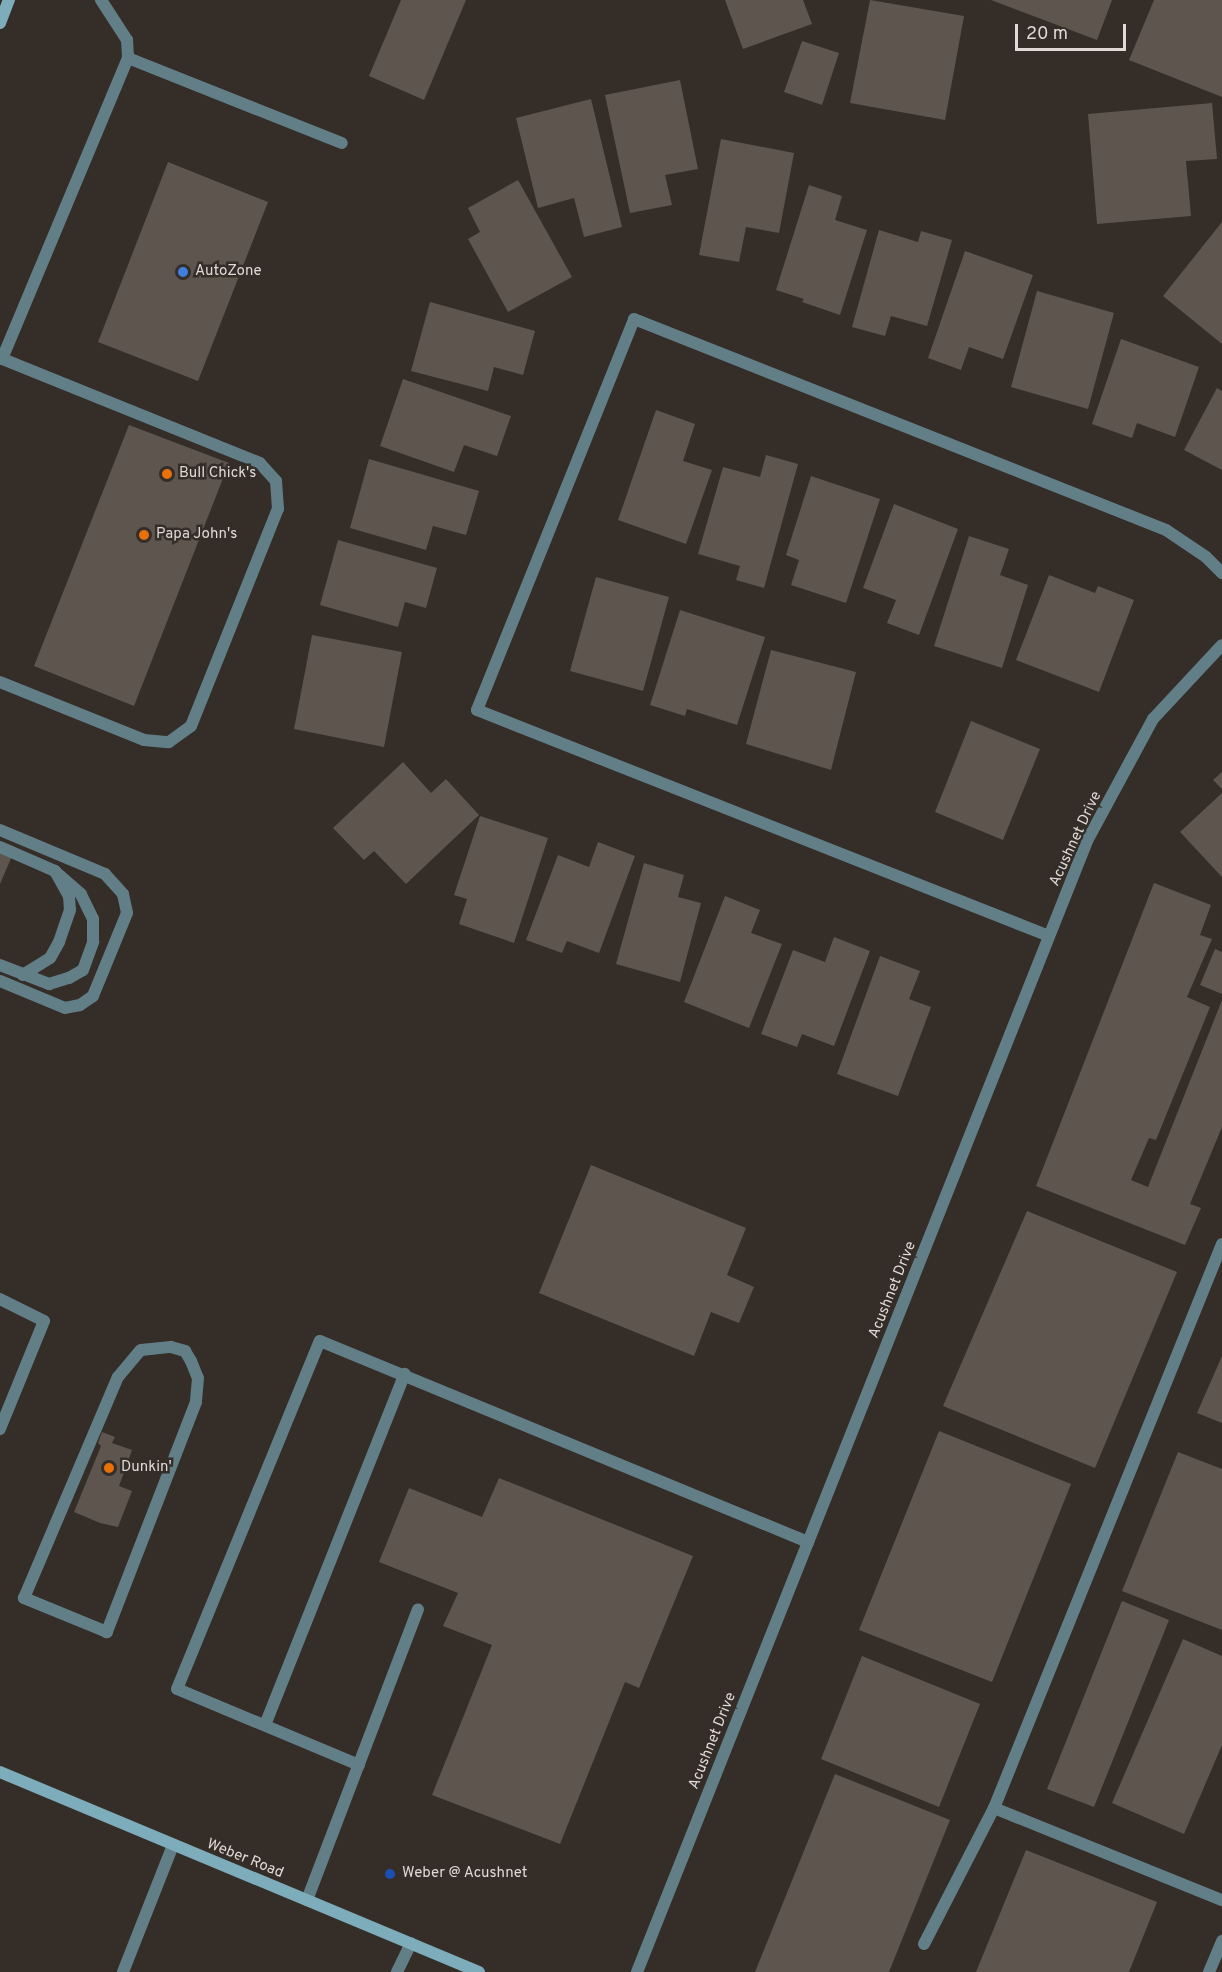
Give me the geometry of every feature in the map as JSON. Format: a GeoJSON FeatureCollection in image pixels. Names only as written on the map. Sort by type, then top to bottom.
{"type":"FeatureCollection","features":[{"type":"Feature","properties":{"kind":"main road"},"geometry":{"type":"LineString","coordinates":[[0,23],[9,0]]}},
{"type":"Feature","properties":{"kind":"main road","name":"Weber Road"},"geometry":{"type":"LineString","coordinates":[[0,1772],[479,1972]]}},
{"type":"Feature","properties":{"kind":"street"},"geometry":{"type":"LineString","coordinates":[[0,682],[144,740],[169,742],[192,726],[278,509],[276,481],[260,463],[2,359],[2,352],[128,58],[127,40],[101,0]]}},
{"type":"Feature","properties":{"kind":"street"},"geometry":{"type":"LineString","coordinates":[[128,58],[342,143]]}},
{"type":"Feature","properties":{"kind":"street"},"geometry":{"type":"LineString","coordinates":[[1049,936],[477,710],[634,319],[1166,530],[1206,557],[1222,573]]}},
{"type":"Feature","properties":{"kind":"street","name":"Acushnet Drive"},"geometry":{"type":"LineString","coordinates":[[637,1972],[1088,841],[1153,719],[1222,645]]}},
{"type":"Feature","properties":{"kind":"street"},"geometry":{"type":"LineString","coordinates":[[0,830],[105,874],[123,894],[128,913],[93,996],[80,1005],[65,1008],[0,981]]}},
{"type":"Feature","properties":{"kind":"street"},"geometry":{"type":"LineString","coordinates":[[0,848],[55,870],[81,894],[93,919],[93,942],[83,970],[69,978],[49,984],[0,965]]}},
{"type":"Feature","properties":{"kind":"street"},"geometry":{"type":"LineString","coordinates":[[23,975],[50,958],[59,942],[70,910],[69,896],[55,870]]}},
{"type":"Feature","properties":{"kind":"street"},"geometry":{"type":"LineString","coordinates":[[924,1944],[994,1808],[1222,1244]]}},
{"type":"Feature","properties":{"kind":"street"},"geometry":{"type":"LineString","coordinates":[[0,1299],[44,1321],[0,1429]]}},
{"type":"Feature","properties":{"kind":"street"},"geometry":{"type":"LineString","coordinates":[[359,1765],[177,1689],[320,1341],[405,1374],[808,1542]]}},
{"type":"Feature","properties":{"kind":"street"},"geometry":{"type":"LineString","coordinates":[[171,1347],[185,1352],[198,1378],[196,1402],[107,1632],[24,1598],[118,1377],[141,1350],[171,1347]]}},
{"type":"Feature","properties":{"kind":"street"},"geometry":{"type":"LineString","coordinates":[[265,1725],[405,1374]]}},
{"type":"Feature","properties":{"kind":"street"},"geometry":{"type":"LineString","coordinates":[[307,1900],[418,1609]]}},
{"type":"Feature","properties":{"kind":"street"},"geometry":{"type":"LineString","coordinates":[[994,1808],[1222,1900]]}},
{"type":"Feature","properties":{"kind":"street"},"geometry":{"type":"LineString","coordinates":[[123,1972],[173,1845]]}},
{"type":"Feature","properties":{"kind":"street"},"geometry":{"type":"LineString","coordinates":[[1209,1972],[1222,1941]]}},
{"type":"Feature","properties":{"kind":"street"},"geometry":{"type":"LineString","coordinates":[[397,1972],[411,1943]]}},
{"type":"Feature","properties":{"kind":"building"},"geometry":{"type":"Polygon","coordinates":[[[401,0],[466,0],[424,100],[369,76],[401,0]]]}},
{"type":"Feature","properties":{"kind":"building"},"geometry":{"type":"Polygon","coordinates":[[[725,0],[803,0],[812,24],[743,49],[725,0]]]}},
{"type":"Feature","properties":{"kind":"building"},"geometry":{"type":"Polygon","coordinates":[[[870,0],[964,16],[945,120],[850,103],[870,0]]]}},
{"type":"Feature","properties":{"kind":"building"},"geometry":{"type":"Polygon","coordinates":[[[991,0],[1112,0],[1097,40],[991,0]]]}},
{"type":"Feature","properties":{"kind":"building"},"geometry":{"type":"Polygon","coordinates":[[[1154,0],[1222,0],[1222,97],[1129,60],[1154,0]]]}},
{"type":"Feature","properties":{"kind":"building"},"geometry":{"type":"Polygon","coordinates":[[[802,41],[839,53],[822,105],[784,92],[802,41]]]}},
{"type":"Feature","properties":{"kind":"building"},"geometry":{"type":"Polygon","coordinates":[[[680,80],[698,169],[665,175],[672,205],[630,213],[605,95],[680,80]]]}},
{"type":"Feature","properties":{"kind":"building"},"geometry":{"type":"Polygon","coordinates":[[[591,99],[622,227],[584,237],[574,198],[538,208],[516,118],[591,99]]]}},
{"type":"Feature","properties":{"kind":"building"},"geometry":{"type":"Polygon","coordinates":[[[1212,103],[1217,159],[1186,161],[1191,216],[1097,224],[1088,114],[1212,103]]]}},
{"type":"Feature","properties":{"kind":"building"},"geometry":{"type":"Polygon","coordinates":[[[721,139],[794,153],[779,233],[746,227],[739,262],[699,255],[721,139]]]}},
{"type":"Feature","properties":{"kind":"building","name":"AutoZone"},"geometry":{"type":"Polygon","coordinates":[[[168,162],[268,202],[198,381],[98,342],[168,162]]]}},
{"type":"Feature","properties":{"kind":"building"},"geometry":{"type":"Polygon","coordinates":[[[518,180],[572,277],[508,312],[468,239],[480,232],[468,208],[518,180]]]}},
{"type":"Feature","properties":{"kind":"building"},"geometry":{"type":"Polygon","coordinates":[[[809,185],[842,196],[835,220],[867,230],[840,315],[802,302],[804,299],[776,290],[809,185]]]}},
{"type":"Feature","properties":{"kind":"building"},"geometry":{"type":"Polygon","coordinates":[[[1222,222],[1222,344],[1163,296],[1222,222]]]}},
{"type":"Feature","properties":{"kind":"building"},"geometry":{"type":"Polygon","coordinates":[[[879,230],[918,242],[921,231],[952,240],[927,326],[891,316],[885,336],[852,327],[879,230]]]}},
{"type":"Feature","properties":{"kind":"building"},"geometry":{"type":"Polygon","coordinates":[[[965,251],[1033,275],[1003,359],[969,347],[961,370],[928,358],[965,251]]]}},
{"type":"Feature","properties":{"kind":"building"},"geometry":{"type":"Polygon","coordinates":[[[1037,291],[1114,313],[1088,409],[1011,387],[1037,291]]]}},
{"type":"Feature","properties":{"kind":"building"},"geometry":{"type":"Polygon","coordinates":[[[430,302],[535,331],[523,375],[494,367],[488,391],[411,371],[430,302]]]}},
{"type":"Feature","properties":{"kind":"building"},"geometry":{"type":"Polygon","coordinates":[[[1121,339],[1199,367],[1175,437],[1137,423],[1132,438],[1092,424],[1121,339]]]}},
{"type":"Feature","properties":{"kind":"building"},"geometry":{"type":"Polygon","coordinates":[[[403,379],[511,416],[497,456],[464,445],[454,472],[380,446],[403,379]]]}},
{"type":"Feature","properties":{"kind":"building"},"geometry":{"type":"Polygon","coordinates":[[[1217,388],[1222,391],[1222,470],[1184,450],[1217,388]]]}},
{"type":"Feature","properties":{"kind":"building"},"geometry":{"type":"Polygon","coordinates":[[[656,410],[695,424],[683,461],[712,470],[686,544],[618,520],[656,410]]]}},
{"type":"Feature","properties":{"kind":"building"},"geometry":{"type":"Polygon","coordinates":[[[129,425],[229,463],[134,706],[34,666],[129,425]]]}},
{"type":"Feature","properties":{"kind":"building"},"geometry":{"type":"Polygon","coordinates":[[[766,455],[798,464],[764,588],[736,580],[740,566],[698,554],[723,467],[760,477],[766,455]]]}},
{"type":"Feature","properties":{"kind":"building"},"geometry":{"type":"Polygon","coordinates":[[[369,459],[479,491],[466,535],[433,526],[426,550],[350,528],[369,459]]]}},
{"type":"Feature","properties":{"kind":"building"},"geometry":{"type":"Polygon","coordinates":[[[811,476],[880,499],[846,603],[791,585],[799,560],[786,555],[811,476]]]}},
{"type":"Feature","properties":{"kind":"building"},"geometry":{"type":"Polygon","coordinates":[[[894,504],[958,529],[919,635],[887,623],[896,600],[863,588],[894,504]]]}},
{"type":"Feature","properties":{"kind":"building"},"geometry":{"type":"Polygon","coordinates":[[[969,536],[1009,549],[1000,575],[1028,585],[1002,668],[934,646],[969,536]]]}},
{"type":"Feature","properties":{"kind":"building"},"geometry":{"type":"Polygon","coordinates":[[[338,540],[437,568],[426,608],[405,602],[398,627],[320,605],[338,540]]]}},
{"type":"Feature","properties":{"kind":"building"},"geometry":{"type":"Polygon","coordinates":[[[1049,575],[1095,593],[1098,586],[1134,600],[1099,692],[1016,660],[1049,575]]]}},
{"type":"Feature","properties":{"kind":"building"},"geometry":{"type":"Polygon","coordinates":[[[596,577],[669,597],[643,691],[570,671],[596,577]]]}},
{"type":"Feature","properties":{"kind":"building"},"geometry":{"type":"Polygon","coordinates":[[[680,610],[765,637],[737,725],[687,709],[685,716],[650,705],[680,610]]]}},
{"type":"Feature","properties":{"kind":"building"},"geometry":{"type":"Polygon","coordinates":[[[312,635],[402,652],[384,747],[294,729],[312,635]]]}},
{"type":"Feature","properties":{"kind":"building"},"geometry":{"type":"Polygon","coordinates":[[[771,650],[856,672],[831,770],[746,744],[771,650]]]}},
{"type":"Feature","properties":{"kind":"building"},"geometry":{"type":"Polygon","coordinates":[[[971,721],[1040,749],[1003,840],[935,812],[971,721]]]}},
{"type":"Feature","properties":{"kind":"building"},"geometry":{"type":"Polygon","coordinates":[[[403,762],[431,793],[446,779],[479,815],[406,884],[374,851],[364,860],[333,828],[403,762]]]}},
{"type":"Feature","properties":{"kind":"building"},"geometry":{"type":"Polygon","coordinates":[[[1222,772],[1222,789],[1213,780],[1222,772]]]}},
{"type":"Feature","properties":{"kind":"building"},"geometry":{"type":"Polygon","coordinates":[[[1222,793],[1222,877],[1180,832],[1222,793]]]}},
{"type":"Feature","properties":{"kind":"building"},"geometry":{"type":"Polygon","coordinates":[[[480,816],[548,838],[514,943],[459,924],[467,899],[454,895],[480,816]]]}},
{"type":"Feature","properties":{"kind":"building"},"geometry":{"type":"Polygon","coordinates":[[[598,842],[635,856],[599,953],[567,941],[562,953],[526,940],[558,855],[589,867],[598,842]]]}},
{"type":"Feature","properties":{"kind":"building"},"geometry":{"type":"Polygon","coordinates":[[[0,851],[12,856],[0,884],[0,851]]]}},
{"type":"Feature","properties":{"kind":"building"},"geometry":{"type":"Polygon","coordinates":[[[644,863],[684,875],[678,897],[701,903],[680,982],[616,964],[644,863]]]}},
{"type":"Feature","properties":{"kind":"building"},"geometry":{"type":"Polygon","coordinates":[[[1154,883],[1211,905],[1200,935],[1212,939],[1187,997],[1210,1007],[1156,1140],[1149,1138],[1131,1180],[1148,1187],[1222,1000],[1222,1127],[1190,1204],[1201,1208],[1185,1245],[1036,1186],[1154,883]]]}},
{"type":"Feature","properties":{"kind":"building"},"geometry":{"type":"Polygon","coordinates":[[[725,896],[760,910],[751,933],[782,944],[749,1028],[684,1002],[725,896]]]}},
{"type":"Feature","properties":{"kind":"building"},"geometry":{"type":"Polygon","coordinates":[[[834,937],[870,951],[834,1046],[802,1034],[797,1047],[761,1034],[793,950],[825,962],[834,937]]]}},
{"type":"Feature","properties":{"kind":"building"},"geometry":{"type":"Polygon","coordinates":[[[1215,949],[1222,952],[1222,994],[1200,985],[1215,949]]]}},
{"type":"Feature","properties":{"kind":"building"},"geometry":{"type":"Polygon","coordinates":[[[880,956],[920,971],[909,999],[931,1007],[898,1096],[837,1074],[880,956]]]}},
{"type":"Feature","properties":{"kind":"building"},"geometry":{"type":"Polygon","coordinates":[[[591,1165],[746,1228],[727,1275],[754,1287],[739,1323],[711,1312],[694,1356],[539,1293],[591,1165]]]}},
{"type":"Feature","properties":{"kind":"building"},"geometry":{"type":"Polygon","coordinates":[[[1027,1211],[1177,1272],[1095,1468],[943,1406],[1027,1211]]]}},
{"type":"Feature","properties":{"kind":"building"},"geometry":{"type":"Polygon","coordinates":[[[1222,1356],[1222,1423],[1197,1413],[1222,1356]]]}},
{"type":"Feature","properties":{"kind":"building"},"geometry":{"type":"Polygon","coordinates":[[[939,1431],[1071,1484],[992,1682],[859,1630],[939,1431]]]}},
{"type":"Feature","properties":{"kind":"building","name":"Dunkin'"},"geometry":{"type":"Polygon","coordinates":[[[102,1432],[115,1437],[112,1443],[132,1450],[119,1486],[132,1491],[118,1527],[100,1523],[74,1512],[101,1446],[98,1443],[102,1432]]]}},
{"type":"Feature","properties":{"kind":"building"},"geometry":{"type":"Polygon","coordinates":[[[1178,1452],[1222,1469],[1222,1630],[1122,1591],[1178,1452]]]}},
{"type":"Feature","properties":{"kind":"building"},"geometry":{"type":"Polygon","coordinates":[[[499,1478],[693,1556],[639,1688],[625,1682],[560,1844],[432,1795],[492,1645],[443,1626],[458,1593],[379,1562],[409,1488],[482,1517],[499,1478]]]}},
{"type":"Feature","properties":{"kind":"building"},"geometry":{"type":"Polygon","coordinates":[[[1122,1601],[1169,1620],[1094,1807],[1047,1789],[1122,1601]]]}},
{"type":"Feature","properties":{"kind":"building"},"geometry":{"type":"Polygon","coordinates":[[[1183,1639],[1222,1656],[1222,1745],[1184,1834],[1112,1803],[1183,1639]]]}},
{"type":"Feature","properties":{"kind":"building"},"geometry":{"type":"Polygon","coordinates":[[[862,1656],[980,1704],[939,1807],[821,1759],[862,1656]]]}},
{"type":"Feature","properties":{"kind":"building"},"geometry":{"type":"Polygon","coordinates":[[[835,1774],[950,1820],[889,1972],[755,1972],[835,1774]]]}},
{"type":"Feature","properties":{"kind":"building"},"geometry":{"type":"Polygon","coordinates":[[[1026,1850],[1157,1902],[1129,1972],[976,1972],[1026,1850]]]}},
{"type":"Feature","properties":{"kind":"place","name":"AutoZone"},"geometry":{"type":"Point","coordinates":[183,272]}},
{"type":"Feature","properties":{"kind":"place","name":"Bull Chick's"},"geometry":{"type":"Point","coordinates":[167,474]}},
{"type":"Feature","properties":{"kind":"place","name":"Papa John's"},"geometry":{"type":"Point","coordinates":[144,535]}},
{"type":"Feature","properties":{"kind":"place","name":"Dunkin'"},"geometry":{"type":"Point","coordinates":[109,1468]}},
{"type":"Feature","properties":{"kind":"place","name":"Weber @ Acushnet"},"geometry":{"type":"Point","coordinates":[390,1874]}}]}
